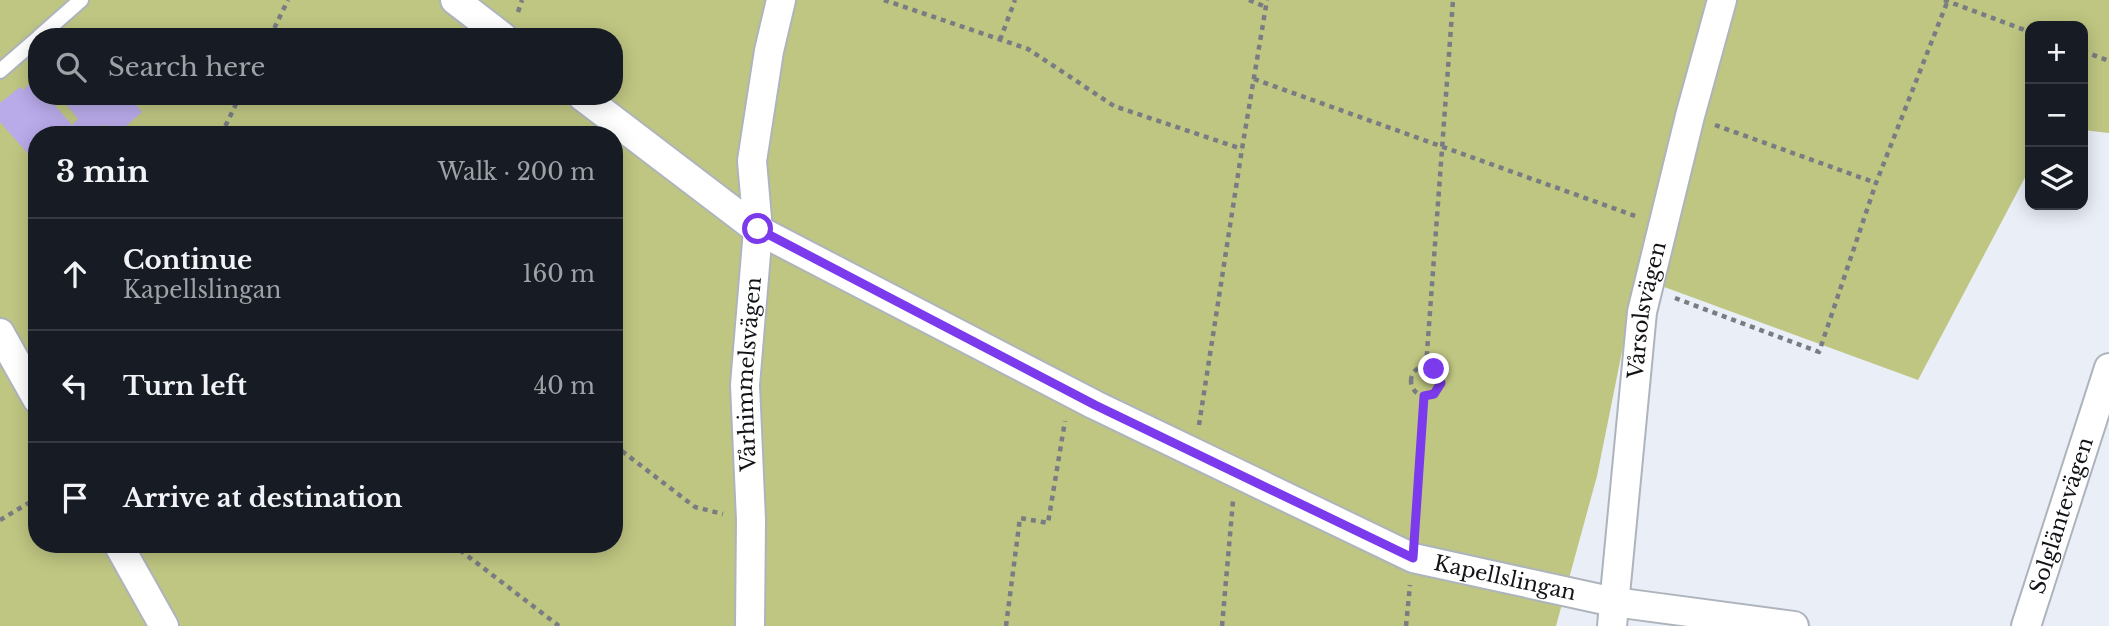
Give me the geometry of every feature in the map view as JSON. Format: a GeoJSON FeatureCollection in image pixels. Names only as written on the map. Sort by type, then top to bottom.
{"type":"FeatureCollection","features":[{"type":"Feature","properties":{"kind":"street"},"geometry":{"type":"LineString","coordinates":[[455,0],[491,28]]}},
{"type":"Feature","properties":{"kind":"street","name":"Vårhimmelsvägen"},"geometry":{"type":"LineString","coordinates":[[750,626],[751,520],[746,385],[758,229],[752,161],[769,51],[781,0]]}},
{"type":"Feature","properties":{"kind":"street","name":"Vårsolsvägen"},"geometry":{"type":"LineString","coordinates":[[1613,614],[1642,312],[1690,116],[1722,0]]}},
{"type":"Feature","properties":{"kind":"street","name":"Kapellslingan"},"geometry":{"type":"LineString","coordinates":[[594,105],[622,126]]}},
{"type":"Feature","properties":{"kind":"street","name":"Kapellslingan"},"geometry":{"type":"LineString","coordinates":[[623,127],[758,229],[1071,393],[1413,558],[1613,614],[1794,626]]}},
{"type":"Feature","properties":{"kind":"street"},"geometry":{"type":"LineString","coordinates":[[0,333],[28,383]]}},
{"type":"Feature","properties":{"kind":"street","name":"Solgläntevägen"},"geometry":{"type":"LineString","coordinates":[[2026,626],[2109,368]]}},
{"type":"Feature","properties":{"kind":"street"},"geometry":{"type":"LineString","coordinates":[[123,553],[164,626]]}},
{"type":"Feature","properties":{"kind":"lane"},"geometry":{"type":"LineString","coordinates":[[49,28],[81,0]]}},
{"type":"Feature","properties":{"kind":"lane"},"geometry":{"type":"LineString","coordinates":[[2,65],[28,46]]}},
{"type":"Feature","properties":{"kind":"path"},"geometry":{"type":"LineString","coordinates":[[274,28],[288,0]]}},
{"type":"Feature","properties":{"kind":"path"},"geometry":{"type":"LineString","coordinates":[[884,0],[1028,49],[1114,106],[1242,149]]}},
{"type":"Feature","properties":{"kind":"path"},"geometry":{"type":"LineString","coordinates":[[1000,40],[1015,0]]}},
{"type":"Feature","properties":{"kind":"path"},"geometry":{"type":"LineString","coordinates":[[1249,0],[1266,7]]}},
{"type":"Feature","properties":{"kind":"path"},"geometry":{"type":"LineString","coordinates":[[1195,453],[1267,0]]}},
{"type":"Feature","properties":{"kind":"path"},"geometry":{"type":"LineString","coordinates":[[1426,366],[1453,0]]}},
{"type":"Feature","properties":{"kind":"path"},"geometry":{"type":"LineString","coordinates":[[1648,288],[1819,352],[1876,183],[1946,0],[2025,30]]}},
{"type":"Feature","properties":{"kind":"path"},"geometry":{"type":"LineString","coordinates":[[2088,53],[2109,61]]}},
{"type":"Feature","properties":{"kind":"path"},"geometry":{"type":"LineString","coordinates":[[1254,79],[1663,226]]}},
{"type":"Feature","properties":{"kind":"path"},"geometry":{"type":"LineString","coordinates":[[225,126],[235,105]]}},
{"type":"Feature","properties":{"kind":"path"},"geometry":{"type":"LineString","coordinates":[[1690,116],[1876,183]]}},
{"type":"Feature","properties":{"kind":"path"},"geometry":{"type":"LineString","coordinates":[[1426,366],[1438,373],[1441,383],[1434,394],[1424,396],[1413,389],[1411,378],[1416,370],[1426,366]]}},
{"type":"Feature","properties":{"kind":"path"},"geometry":{"type":"LineString","coordinates":[[1006,626],[1020,518],[1048,523],[1071,393]]}},
{"type":"Feature","properties":{"kind":"path"},"geometry":{"type":"LineString","coordinates":[[1406,626],[1424,396]]}},
{"type":"Feature","properties":{"kind":"path"},"geometry":{"type":"LineString","coordinates":[[623,452],[695,507],[751,520]]}},
{"type":"Feature","properties":{"kind":"path"},"geometry":{"type":"LineString","coordinates":[[1222,626],[1235,473]]}},
{"type":"Feature","properties":{"kind":"path"},"geometry":{"type":"LineString","coordinates":[[0,520],[28,503]]}},
{"type":"Feature","properties":{"kind":"path"},"geometry":{"type":"LineString","coordinates":[[464,553],[559,626]]}},
{"type":"Feature","properties":{"kind":"green space"},"geometry":{"type":"Polygon","coordinates":[[[0,0],[2109,0],[2109,133],[2088,131],[2088,21],[2025,21],[2025,177],[1918,380],[1637,277],[1597,476],[1556,626],[0,626],[0,0]]]}},
{"type":"Feature","properties":{"kind":"building"},"geometry":{"type":"Polygon","coordinates":[[[28,85],[28,105],[55,105],[72,125],[78,119],[66,105],[136,105],[142,112],[126,126],[28,126],[28,154],[0,122],[0,103],[20,87],[23,90],[28,85]]]}},
{"type":"Feature","properties":{"kind":"route"},"geometry":{"type":"LineString","coordinates":[[758,229],[1095,405],[1413,558],[1424,396],[1434,394],[1441,383],[1434,369]]}}]}
